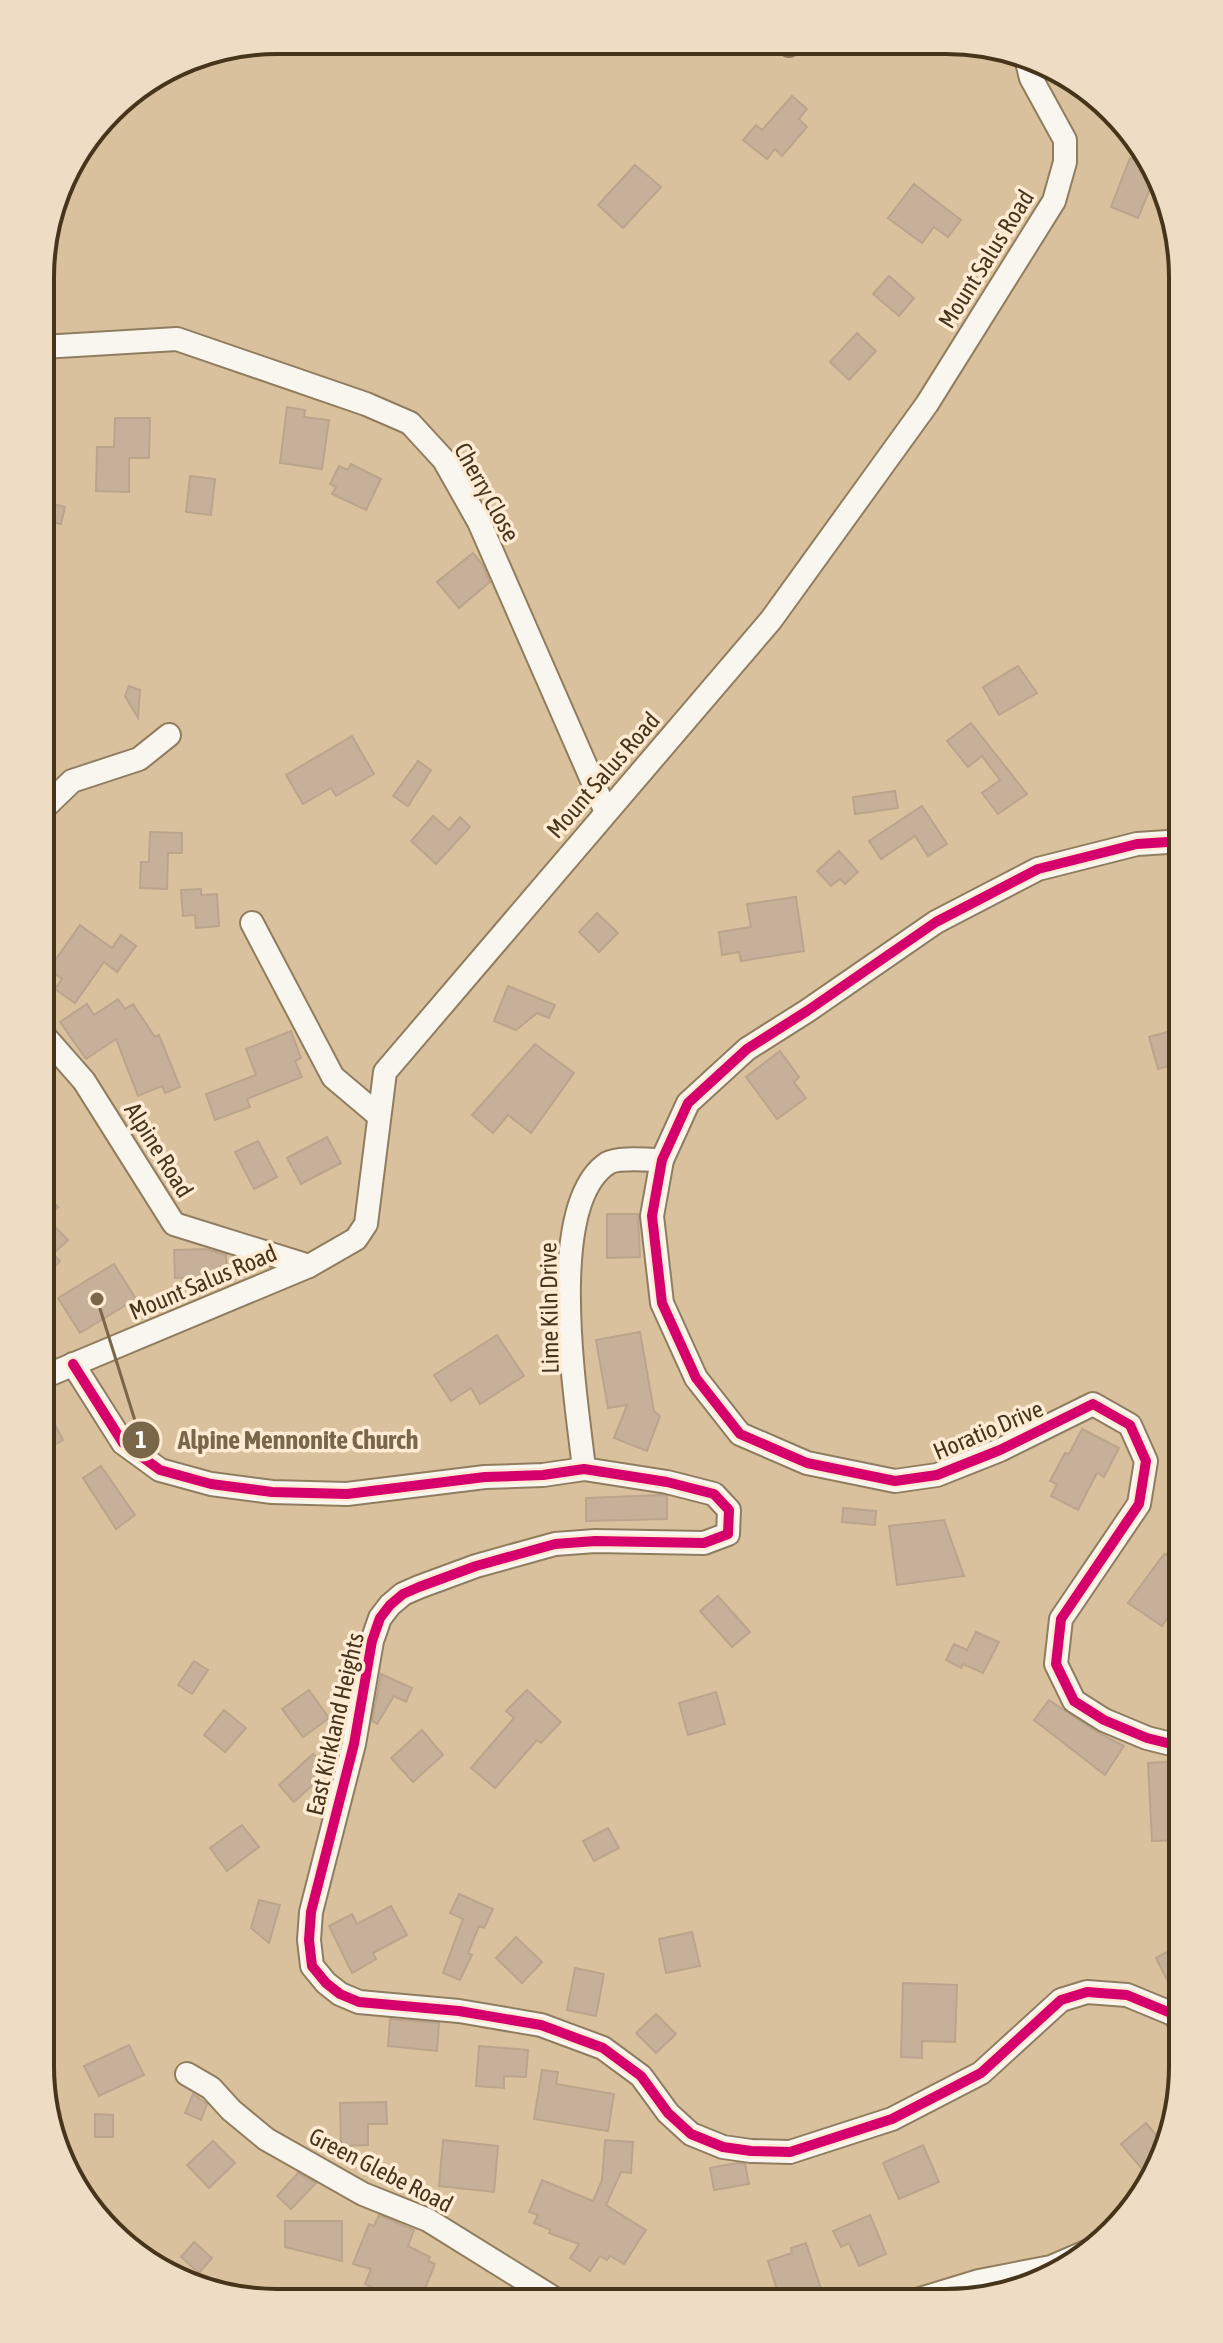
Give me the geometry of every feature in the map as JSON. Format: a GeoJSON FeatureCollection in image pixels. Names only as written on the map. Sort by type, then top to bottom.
{"type":"FeatureCollection","features":[{"type":"Feature","properties":{"kind":"street","name":"Mount Salus Road"},"geometry":{"type":"LineString","coordinates":[[54,1372],[309,1266],[356,1239],[366,1224],[385,1072],[771,620],[927,404],[1054,201],[1065,162],[1065,140],[1029,71]]}},
{"type":"Feature","properties":{"kind":"street","name":"Cherry Close"},"geometry":{"type":"LineString","coordinates":[[54,346],[177,339],[366,404],[410,423],[444,460],[479,522],[606,812]]}},
{"type":"Feature","properties":{"kind":"street"},"geometry":{"type":"LineString","coordinates":[[54,798],[72,781],[139,759],[169,735]]}},
{"type":"Feature","properties":{"kind":"street","name":"Horatio Drive"},"geometry":{"type":"LineString","coordinates":[[1169,842],[1137,844],[1038,869],[936,922],[747,1049],[688,1103],[662,1160],[652,1216],[662,1303],[696,1378],[740,1434],[807,1463],[895,1481],[937,1475],[1000,1450],[1093,1404],[1130,1425],[1146,1461],[1139,1504],[1061,1619],[1056,1664],[1074,1701],[1104,1720],[1169,1744]]}},
{"type":"Feature","properties":{"kind":"street"},"geometry":{"type":"LineString","coordinates":[[252,923],[333,1077],[378,1115]]}},
{"type":"Feature","properties":{"kind":"street","name":"Alpine Road"},"geometry":{"type":"LineString","coordinates":[[54,1047],[84,1081],[174,1224],[309,1266]]}},
{"type":"Feature","properties":{"kind":"street","name":"Lime Kiln Drive"},"geometry":{"type":"LineString","coordinates":[[584,1469],[570,1327],[570,1248],[582,1198],[593,1175],[611,1161],[662,1160]]}},
{"type":"Feature","properties":{"kind":"street","name":"East Kirkland Heights"},"geometry":{"type":"LineString","coordinates":[[73,1364],[123,1443],[160,1470],[211,1484],[272,1492],[347,1494],[485,1477],[543,1475],[584,1469],[667,1482],[714,1494],[729,1510],[728,1534],[704,1543],[595,1541],[555,1544],[462,1571],[403,1594],[390,1605],[380,1618],[372,1641],[354,1744],[311,1912],[309,1940],[312,1966],[340,1994],[359,2002],[459,2011],[541,2025],[603,2048],[641,2076],[668,2113],[691,2134],[723,2147],[790,2152],[892,2119],[981,2073],[1061,2000],[1087,1992],[1127,1995],[1169,2012]]}},
{"type":"Feature","properties":{"kind":"street","name":"Green Glebe Road"},"geometry":{"type":"LineString","coordinates":[[187,2074],[211,2088],[231,2110],[266,2139],[363,2194],[428,2220],[539,2289]]}},
{"type":"Feature","properties":{"kind":"street"},"geometry":{"type":"LineString","coordinates":[[955,2288],[1035,2270]]}},
{"type":"Feature","properties":{"kind":"building"},"geometry":{"type":"Polygon","coordinates":[[[792,96],[807,109],[799,119],[807,127],[782,156],[775,149],[767,159],[743,140],[756,125],[762,130],[792,96]]]}},
{"type":"Feature","properties":{"kind":"building"},"geometry":{"type":"Polygon","coordinates":[[[1130,158],[1135,160],[1150,188],[1138,218],[1111,207],[1130,158]]]}},
{"type":"Feature","properties":{"kind":"building"},"geometry":{"type":"Polygon","coordinates":[[[635,165],[661,187],[623,228],[598,205],[635,165]]]}},
{"type":"Feature","properties":{"kind":"building"},"geometry":{"type":"Polygon","coordinates":[[[914,184],[961,220],[948,237],[934,227],[922,243],[888,218],[914,184]]]}},
{"type":"Feature","properties":{"kind":"building"},"geometry":{"type":"Polygon","coordinates":[[[889,276],[914,298],[899,316],[873,294],[889,276]]]}},
{"type":"Feature","properties":{"kind":"building"},"geometry":{"type":"Polygon","coordinates":[[[857,333],[876,351],[849,380],[830,362],[857,333]]]}},
{"type":"Feature","properties":{"kind":"building"},"geometry":{"type":"Polygon","coordinates":[[[287,407],[305,410],[304,417],[329,420],[322,469],[280,463],[287,407]]]}},
{"type":"Feature","properties":{"kind":"building"},"geometry":{"type":"Polygon","coordinates":[[[115,418],[150,418],[149,458],[129,458],[129,492],[96,491],[97,447],[114,447],[115,418]]]}},
{"type":"Feature","properties":{"kind":"building"},"geometry":{"type":"Polygon","coordinates":[[[351,464],[381,479],[366,510],[332,494],[336,487],[330,484],[339,466],[348,470],[351,464]]]}},
{"type":"Feature","properties":{"kind":"building"},"geometry":{"type":"Polygon","coordinates":[[[190,476],[215,479],[211,515],[186,512],[190,476]]]}},
{"type":"Feature","properties":{"kind":"building"},"geometry":{"type":"Polygon","coordinates":[[[54,504],[65,507],[61,524],[54,523],[54,504]]]}},
{"type":"Feature","properties":{"kind":"building"},"geometry":{"type":"Polygon","coordinates":[[[473,553],[490,582],[459,608],[437,582],[473,553]]]}},
{"type":"Feature","properties":{"kind":"building"},"geometry":{"type":"Polygon","coordinates":[[[1018,666],[1037,693],[999,715],[983,687],[1018,666]]]}},
{"type":"Feature","properties":{"kind":"building"},"geometry":{"type":"Polygon","coordinates":[[[129,686],[140,690],[138,718],[125,696],[129,686]]]}},
{"type":"Feature","properties":{"kind":"building"},"geometry":{"type":"Polygon","coordinates":[[[971,723],[1027,794],[998,814],[982,793],[1000,780],[982,756],[968,767],[947,741],[971,723]]]}},
{"type":"Feature","properties":{"kind":"building"},"geometry":{"type":"Polygon","coordinates":[[[352,736],[374,774],[336,796],[331,788],[303,804],[286,775],[352,736]]]}},
{"type":"Feature","properties":{"kind":"building"},"geometry":{"type":"Polygon","coordinates":[[[418,761],[431,770],[408,806],[393,796],[418,761]]]}},
{"type":"Feature","properties":{"kind":"building"},"geometry":{"type":"Polygon","coordinates":[[[895,791],[898,808],[855,814],[853,797],[895,791]]]}},
{"type":"Feature","properties":{"kind":"building"},"geometry":{"type":"Polygon","coordinates":[[[922,806],[947,844],[928,856],[915,836],[881,859],[869,841],[922,806]]]}},
{"type":"Feature","properties":{"kind":"building"},"geometry":{"type":"Polygon","coordinates":[[[433,816],[449,830],[460,817],[470,827],[436,864],[411,841],[433,816]]]}},
{"type":"Feature","properties":{"kind":"building"},"geometry":{"type":"Polygon","coordinates":[[[150,832],[182,833],[182,853],[168,853],[167,889],[140,888],[141,862],[149,862],[150,832]]]}},
{"type":"Feature","properties":{"kind":"building"},"geometry":{"type":"Polygon","coordinates":[[[839,851],[858,872],[845,884],[840,879],[831,886],[817,871],[839,851]]]}},
{"type":"Feature","properties":{"kind":"building"},"geometry":{"type":"Polygon","coordinates":[[[201,889],[201,895],[217,894],[219,926],[196,928],[195,915],[183,916],[181,890],[201,889]]]}},
{"type":"Feature","properties":{"kind":"building"},"geometry":{"type":"Polygon","coordinates":[[[796,897],[804,951],[741,961],[739,952],[722,955],[719,932],[751,927],[747,904],[796,897]]]}},
{"type":"Feature","properties":{"kind":"building"},"geometry":{"type":"Polygon","coordinates":[[[597,913],[618,933],[599,952],[579,932],[597,913]]]}},
{"type":"Feature","properties":{"kind":"building"},"geometry":{"type":"Polygon","coordinates":[[[80,925],[112,948],[121,935],[136,946],[117,972],[104,962],[75,1003],[55,989],[62,979],[54,973],[54,962],[80,925]]]}},
{"type":"Feature","properties":{"kind":"building"},"geometry":{"type":"Polygon","coordinates":[[[508,986],[555,1005],[549,1018],[537,1013],[516,1030],[494,1021],[508,986]]]}},
{"type":"Feature","properties":{"kind":"building"},"geometry":{"type":"Polygon","coordinates":[[[118,999],[125,1009],[133,1004],[155,1037],[159,1035],[180,1087],[165,1093],[162,1086],[138,1096],[116,1039],[86,1059],[60,1022],[87,1004],[94,1015],[118,999]]]}},
{"type":"Feature","properties":{"kind":"building"},"geometry":{"type":"Polygon","coordinates":[[[291,1031],[301,1058],[295,1061],[302,1077],[247,1099],[250,1107],[215,1120],[206,1094],[256,1075],[246,1049],[291,1031]]]}},
{"type":"Feature","properties":{"kind":"building"},"geometry":{"type":"Polygon","coordinates":[[[1169,1031],[1169,1066],[1158,1069],[1149,1037],[1169,1031]]]}},
{"type":"Feature","properties":{"kind":"building"},"geometry":{"type":"Polygon","coordinates":[[[535,1044],[574,1073],[531,1133],[508,1115],[493,1133],[472,1115],[535,1044]]]}},
{"type":"Feature","properties":{"kind":"building"},"geometry":{"type":"Polygon","coordinates":[[[780,1051],[799,1077],[794,1082],[806,1098],[777,1119],[746,1077],[780,1051]]]}},
{"type":"Feature","properties":{"kind":"building"},"geometry":{"type":"Polygon","coordinates":[[[327,1137],[341,1163],[301,1184],[287,1158],[327,1137]]]}},
{"type":"Feature","properties":{"kind":"building"},"geometry":{"type":"Polygon","coordinates":[[[258,1141],[277,1177],[254,1189],[235,1152],[258,1141]]]}},
{"type":"Feature","properties":{"kind":"building"},"geometry":{"type":"Polygon","coordinates":[[[607,1214],[638,1214],[640,1257],[607,1258],[607,1214]]]}},
{"type":"Feature","properties":{"kind":"building"},"geometry":{"type":"Polygon","coordinates":[[[54,1226],[68,1240],[54,1253],[54,1226]]]}},
{"type":"Feature","properties":{"kind":"building"},"geometry":{"type":"Polygon","coordinates":[[[206,1249],[226,1255],[227,1276],[175,1278],[174,1250],[206,1249]]]}},
{"type":"Feature","properties":{"kind":"building"},"geometry":{"type":"Polygon","coordinates":[[[114,1264],[136,1299],[80,1333],[58,1298],[114,1264]]]}},
{"type":"Feature","properties":{"kind":"building"},"geometry":{"type":"Polygon","coordinates":[[[640,1332],[654,1411],[660,1416],[647,1451],[614,1438],[627,1405],[608,1408],[596,1340],[640,1332]]]}},
{"type":"Feature","properties":{"kind":"building"},"geometry":{"type":"Polygon","coordinates":[[[497,1335],[524,1376],[480,1404],[471,1388],[451,1401],[434,1375],[497,1335]]]}},
{"type":"Feature","properties":{"kind":"building"},"geometry":{"type":"Polygon","coordinates":[[[54,1423],[63,1440],[54,1445],[54,1423]]]}},
{"type":"Feature","properties":{"kind":"building"},"geometry":{"type":"Polygon","coordinates":[[[1082,1429],[1119,1448],[1104,1477],[1097,1473],[1078,1510],[1051,1496],[1057,1484],[1050,1481],[1082,1429]]]}},
{"type":"Feature","properties":{"kind":"building"},"geometry":{"type":"Polygon","coordinates":[[[101,1466],[135,1515],[116,1529],[83,1478],[101,1466]]]}},
{"type":"Feature","properties":{"kind":"building"},"geometry":{"type":"Polygon","coordinates":[[[667,1496],[667,1519],[586,1521],[586,1498],[667,1496]]]}},
{"type":"Feature","properties":{"kind":"building"},"geometry":{"type":"Polygon","coordinates":[[[843,1508],[876,1511],[875,1525],[842,1522],[843,1508]]]}},
{"type":"Feature","properties":{"kind":"building"},"geometry":{"type":"Polygon","coordinates":[[[944,1520],[964,1576],[897,1585],[889,1526],[944,1520]]]}},
{"type":"Feature","properties":{"kind":"building"},"geometry":{"type":"Polygon","coordinates":[[[1169,1551],[1169,1616],[1162,1626],[1128,1603],[1169,1551]]]}},
{"type":"Feature","properties":{"kind":"building"},"geometry":{"type":"Polygon","coordinates":[[[718,1596],[750,1632],[732,1647],[700,1611],[718,1596]]]}},
{"type":"Feature","properties":{"kind":"building"},"geometry":{"type":"Polygon","coordinates":[[[976,1632],[999,1642],[983,1673],[963,1664],[961,1668],[946,1660],[954,1644],[967,1650],[976,1632]]]}},
{"type":"Feature","properties":{"kind":"building"},"geometry":{"type":"Polygon","coordinates":[[[194,1661],[208,1670],[192,1694],[178,1685],[194,1661]]]}},
{"type":"Feature","properties":{"kind":"building"},"geometry":{"type":"Polygon","coordinates":[[[381,1674],[412,1688],[406,1702],[394,1696],[377,1724],[372,1721],[381,1674]]]}},
{"type":"Feature","properties":{"kind":"building"},"geometry":{"type":"Polygon","coordinates":[[[309,1690],[329,1718],[303,1737],[282,1709],[309,1690]]]}},
{"type":"Feature","properties":{"kind":"building"},"geometry":{"type":"Polygon","coordinates":[[[527,1690],[561,1722],[541,1743],[537,1740],[495,1788],[471,1768],[514,1718],[506,1711],[527,1690]]]}},
{"type":"Feature","properties":{"kind":"building"},"geometry":{"type":"Polygon","coordinates":[[[716,1692],[725,1724],[688,1735],[679,1703],[716,1692]]]}},
{"type":"Feature","properties":{"kind":"building"},"geometry":{"type":"Polygon","coordinates":[[[1049,1700],[1124,1746],[1105,1775],[1034,1720],[1049,1700]]]}},
{"type":"Feature","properties":{"kind":"building"},"geometry":{"type":"Polygon","coordinates":[[[224,1710],[246,1728],[225,1752],[204,1735],[224,1710]]]}},
{"type":"Feature","properties":{"kind":"building"},"geometry":{"type":"Polygon","coordinates":[[[422,1730],[443,1755],[413,1782],[391,1758],[422,1730]]]}},
{"type":"Feature","properties":{"kind":"building"},"geometry":{"type":"Polygon","coordinates":[[[313,1754],[329,1770],[294,1802],[279,1785],[313,1754]]]}},
{"type":"Feature","properties":{"kind":"building"},"geometry":{"type":"Polygon","coordinates":[[[1169,1762],[1169,1840],[1152,1841],[1148,1763],[1169,1762]]]}},
{"type":"Feature","properties":{"kind":"building"},"geometry":{"type":"Polygon","coordinates":[[[242,1825],[259,1847],[227,1871],[210,1848],[242,1825]]]}},
{"type":"Feature","properties":{"kind":"building"},"geometry":{"type":"Polygon","coordinates":[[[608,1828],[619,1848],[594,1861],[583,1841],[608,1828]]]}},
{"type":"Feature","properties":{"kind":"building"},"geometry":{"type":"Polygon","coordinates":[[[459,1894],[493,1909],[484,1928],[479,1926],[468,1953],[472,1955],[460,1980],[443,1973],[463,1919],[450,1913],[459,1894]]]}},
{"type":"Feature","properties":{"kind":"building"},"geometry":{"type":"Polygon","coordinates":[[[259,1900],[280,1905],[269,1943],[251,1928],[259,1900]]]}},
{"type":"Feature","properties":{"kind":"building"},"geometry":{"type":"Polygon","coordinates":[[[391,1906],[407,1935],[373,1953],[376,1959],[352,1973],[329,1926],[352,1914],[357,1924],[391,1906]]]}},
{"type":"Feature","properties":{"kind":"building"},"geometry":{"type":"Polygon","coordinates":[[[692,1932],[700,1966],[666,1973],[659,1939],[692,1932]]]}},
{"type":"Feature","properties":{"kind":"building"},"geometry":{"type":"Polygon","coordinates":[[[516,1937],[542,1962],[522,1983],[496,1958],[516,1937]]]}},
{"type":"Feature","properties":{"kind":"building"},"geometry":{"type":"Polygon","coordinates":[[[1169,1951],[1169,1983],[1156,1958],[1169,1951]]]}},
{"type":"Feature","properties":{"kind":"building"},"geometry":{"type":"Polygon","coordinates":[[[575,1968],[604,1974],[596,2016],[567,2010],[575,1968]]]}},
{"type":"Feature","properties":{"kind":"building"},"geometry":{"type":"Polygon","coordinates":[[[903,1983],[957,1985],[955,2042],[922,2041],[922,2058],[901,2057],[903,1983]]]}},
{"type":"Feature","properties":{"kind":"building"},"geometry":{"type":"Polygon","coordinates":[[[656,2014],[676,2034],[656,2053],[636,2033],[656,2014]]]}},
{"type":"Feature","properties":{"kind":"building"},"geometry":{"type":"Polygon","coordinates":[[[390,2019],[439,2023],[437,2051],[388,2046],[390,2019]]]}},
{"type":"Feature","properties":{"kind":"building"},"geometry":{"type":"Polygon","coordinates":[[[129,2045],[144,2075],[99,2096],[84,2066],[129,2045]]]}},
{"type":"Feature","properties":{"kind":"building"},"geometry":{"type":"Polygon","coordinates":[[[479,2046],[528,2050],[526,2077],[504,2076],[504,2088],[476,2086],[479,2046]]]}},
{"type":"Feature","properties":{"kind":"building"},"geometry":{"type":"Polygon","coordinates":[[[542,2070],[558,2072],[556,2084],[614,2094],[608,2131],[534,2119],[542,2070]]]}},
{"type":"Feature","properties":{"kind":"building"},"geometry":{"type":"Polygon","coordinates":[[[193,2094],[207,2104],[201,2120],[185,2113],[193,2094]]]}},
{"type":"Feature","properties":{"kind":"building"},"geometry":{"type":"Polygon","coordinates":[[[386,2102],[387,2124],[368,2124],[368,2145],[341,2146],[340,2103],[386,2102]]]}},
{"type":"Feature","properties":{"kind":"building"},"geometry":{"type":"Polygon","coordinates":[[[95,2114],[113,2115],[113,2137],[95,2137],[95,2114]]]}},
{"type":"Feature","properties":{"kind":"building"},"geometry":{"type":"Polygon","coordinates":[[[1146,2123],[1157,2137],[1142,2169],[1121,2144],[1146,2123]]]}},
{"type":"Feature","properties":{"kind":"building"},"geometry":{"type":"Polygon","coordinates":[[[443,2140],[498,2146],[494,2192],[439,2186],[443,2140]]]}},
{"type":"Feature","properties":{"kind":"building"},"geometry":{"type":"Polygon","coordinates":[[[605,2140],[633,2142],[631,2173],[621,2172],[606,2205],[646,2230],[624,2264],[610,2256],[607,2260],[600,2256],[590,2271],[570,2258],[579,2244],[549,2233],[551,2230],[534,2223],[538,2215],[529,2212],[542,2180],[593,2201],[602,2180],[605,2140]]]}},
{"type":"Feature","properties":{"kind":"building"},"geometry":{"type":"Polygon","coordinates":[[[213,2141],[235,2163],[209,2188],[187,2165],[213,2141]]]}},
{"type":"Feature","properties":{"kind":"building"},"geometry":{"type":"Polygon","coordinates":[[[923,2145],[939,2182],[899,2199],[883,2163],[923,2145]]]}},
{"type":"Feature","properties":{"kind":"building"},"geometry":{"type":"Polygon","coordinates":[[[745,2164],[749,2184],[714,2190],[710,2168],[745,2164]]]}},
{"type":"Feature","properties":{"kind":"building"},"geometry":{"type":"Polygon","coordinates":[[[298,2173],[316,2183],[291,2209],[277,2196],[298,2173]]]}},
{"type":"Feature","properties":{"kind":"building"},"geometry":{"type":"Polygon","coordinates":[[[379,2215],[414,2230],[408,2246],[430,2257],[428,2261],[435,2264],[425,2289],[371,2289],[365,2284],[371,2269],[353,2264],[369,2224],[374,2226],[379,2215]]]}},
{"type":"Feature","properties":{"kind":"building"},"geometry":{"type":"Polygon","coordinates":[[[870,2215],[886,2254],[859,2266],[849,2243],[841,2247],[833,2231],[870,2215]]]}},
{"type":"Feature","properties":{"kind":"building"},"geometry":{"type":"Polygon","coordinates":[[[285,2221],[342,2221],[342,2261],[285,2247],[285,2221]]]}},
{"type":"Feature","properties":{"kind":"building"},"geometry":{"type":"Polygon","coordinates":[[[194,2242],[212,2258],[199,2273],[181,2257],[194,2242]]]}},
{"type":"Feature","properties":{"kind":"building"},"geometry":{"type":"Polygon","coordinates":[[[806,2243],[821,2289],[777,2289],[768,2261],[792,2253],[791,2248],[806,2243]]]}},
{"type":"Feature","properties":{"kind":"cycle path"},"geometry":{"type":"LineString","coordinates":[[1169,842],[1137,844],[1038,869],[936,922],[747,1049],[688,1103],[662,1160],[652,1216],[662,1303],[696,1378],[740,1434],[807,1463],[895,1481],[937,1475],[1000,1450],[1093,1404],[1130,1425],[1146,1461],[1139,1504],[1061,1619],[1056,1664],[1074,1701],[1104,1720],[1169,1744]]}},
{"type":"Feature","properties":{"kind":"cycle path"},"geometry":{"type":"LineString","coordinates":[[73,1364],[123,1443],[160,1470],[211,1484],[272,1492],[347,1494],[485,1477],[543,1475],[584,1469],[667,1482],[714,1494],[729,1510],[728,1534],[704,1543],[595,1541],[555,1544],[476,1566],[419,1587],[403,1594],[390,1605],[380,1618],[372,1641],[354,1744],[311,1912],[309,1940],[312,1966],[340,1994],[359,2002],[459,2011],[541,2025],[603,2048],[641,2076],[668,2113],[691,2134],[723,2147],[790,2152],[892,2119],[981,2073],[1061,2000],[1087,1992],[1127,1995],[1169,2012]]}},
{"type":"Feature","properties":{"kind":"place","name":"Alpine Mennonite Church"},"geometry":{"type":"Point","coordinates":[97,1299]}}]}
